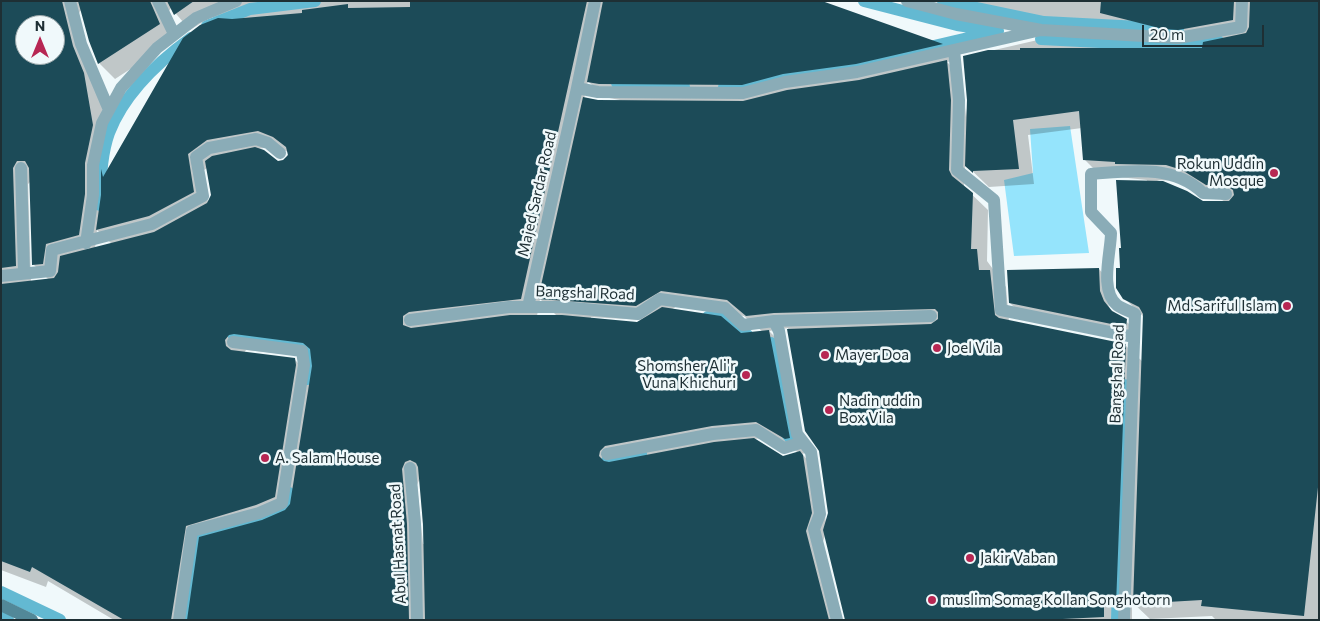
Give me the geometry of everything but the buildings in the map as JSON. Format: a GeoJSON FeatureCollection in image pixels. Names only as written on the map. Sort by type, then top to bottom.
{"type":"FeatureCollection","features":[{"type":"Feature","properties":{"kind":"street"},"geometry":{"type":"LineString","coordinates":[[70,1],[81,44],[109,110]]}},
{"type":"Feature","properties":{"kind":"street"},"geometry":{"type":"LineString","coordinates":[[158,1],[174,34]]}},
{"type":"Feature","properties":{"kind":"street"},"geometry":{"type":"LineString","coordinates":[[86,243],[93,195],[93,165],[102,123],[121,88],[157,48],[174,34],[196,18],[236,1]]}},
{"type":"Feature","properties":{"kind":"street","name":"Majed Sardar Road"},"geometry":{"type":"LineString","coordinates":[[528,307],[595,1]]}},
{"type":"Feature","properties":{"kind":"street"},"geometry":{"type":"LineString","coordinates":[[907,1],[956,14],[1041,30],[1178,38],[1240,27],[1242,1]]}},
{"type":"Feature","properties":{"kind":"street"},"geometry":{"type":"LineString","coordinates":[[577,88],[598,92],[743,93],[785,82],[856,72],[1041,30]]}},
{"type":"Feature","properties":{"kind":"street"},"geometry":{"type":"LineString","coordinates":[[954,50],[959,100],[957,170],[994,200],[1001,310],[1134,337]]}},
{"type":"Feature","properties":{"kind":"street"},"geometry":{"type":"LineString","coordinates":[[1,276],[24,272],[50,271],[52,250],[86,243],[152,224],[202,196],[196,157],[209,148],[256,139],[268,143],[280,152]]}},
{"type":"Feature","properties":{"kind":"street"},"geometry":{"type":"LineString","coordinates":[[22,168],[24,272]]}},
{"type":"Feature","properties":{"kind":"street","name":"Bangshal Road"},"geometry":{"type":"LineString","coordinates":[[1124,620],[1135,314],[1117,305],[1109,293],[1107,256],[1111,248],[1112,233],[1091,212],[1092,174],[1149,170],[1190,181],[1203,193],[1226,194]]}},
{"type":"Feature","properties":{"kind":"street","name":"Bangshal Road"},"geometry":{"type":"LineString","coordinates":[[410,320],[510,307],[562,307],[638,314],[660,300],[725,308],[742,325],[774,321]]}},
{"type":"Feature","properties":{"kind":"street"},"geometry":{"type":"LineString","coordinates":[[837,620],[814,529],[820,514],[811,452],[797,434],[780,331],[774,321],[931,316]]}},
{"type":"Feature","properties":{"kind":"street"},"geometry":{"type":"LineString","coordinates":[[179,620],[192,531],[259,513],[282,503],[304,365],[302,351],[233,342]]}},
{"type":"Feature","properties":{"kind":"street"},"geometry":{"type":"LineString","coordinates":[[607,454],[713,434],[756,430],[784,448],[803,442]]}},
{"type":"Feature","properties":{"kind":"street","name":"Abul Hasnat Road"},"geometry":{"type":"LineString","coordinates":[[410,468],[415,524],[417,620]]}},
{"type":"Feature","properties":{"kind":"street"},"geometry":{"type":"LineString","coordinates":[[1,605],[32,620]]}},
{"type":"Feature","properties":{"kind":"shaded area"},"geometry":{"type":"Polygon","coordinates":[[[1070,126],[1089,253],[1014,256],[1004,180],[1033,173],[1030,129],[1070,126]]]}},
{"type":"Feature","properties":{"kind":"waterway"},"geometry":{"type":"LineString","coordinates":[[207,26],[250,9],[315,1]]}},
{"type":"Feature","properties":{"kind":"waterway"},"geometry":{"type":"LineString","coordinates":[[864,1],[957,25],[991,30]]}},
{"type":"Feature","properties":{"kind":"waterway"},"geometry":{"type":"LineString","coordinates":[[943,1],[1044,22],[1178,29]]}},
{"type":"Feature","properties":{"kind":"waterway"},"geometry":{"type":"LineString","coordinates":[[724,87],[739,87],[784,74],[857,64],[998,31]]}},
{"type":"Feature","properties":{"kind":"waterway"},"geometry":{"type":"LineString","coordinates":[[100,205],[104,150],[115,119],[143,80],[166,57],[191,38]]}},
{"type":"Feature","properties":{"kind":"waterway"},"geometry":{"type":"LineString","coordinates":[[1041,39],[1179,46],[1218,41]]}},
{"type":"Feature","properties":{"kind":"waterway"},"geometry":{"type":"LineString","coordinates":[[617,83],[684,87]]}},
{"type":"Feature","properties":{"kind":"waterway"},"geometry":{"type":"LineString","coordinates":[[708,317],[726,319],[743,336],[747,335]]}},
{"type":"Feature","properties":{"kind":"waterway"},"geometry":{"type":"LineString","coordinates":[[233,334],[307,347],[311,360],[308,379]]}},
{"type":"Feature","properties":{"kind":"waterway"},"geometry":{"type":"LineString","coordinates":[[771,343],[783,393],[788,435],[794,442]]}},
{"type":"Feature","properties":{"kind":"waterway"},"geometry":{"type":"LineString","coordinates":[[1117,620],[1124,385]]}},
{"type":"Feature","properties":{"kind":"waterway"},"geometry":{"type":"LineString","coordinates":[[607,461],[641,454]]}},
{"type":"Feature","properties":{"kind":"waterway"},"geometry":{"type":"LineString","coordinates":[[186,620],[198,537],[286,508],[289,493]]}},
{"type":"Feature","properties":{"kind":"waterway"},"geometry":{"type":"LineString","coordinates":[[1,592],[60,620]]}},
{"type":"Feature","properties":{"kind":"waterway"},"geometry":{"type":"LineString","coordinates":[[1,617],[8,620]]}},
{"type":"Feature","properties":{"kind":"place","name":"Rokun Uddin Mosque"},"geometry":{"type":"Point","coordinates":[1274,173]}},
{"type":"Feature","properties":{"kind":"place","name":"Md.Sariful Islam"},"geometry":{"type":"Point","coordinates":[1287,306]}},
{"type":"Feature","properties":{"kind":"place","name":"Joel Vila"},"geometry":{"type":"Point","coordinates":[937,348]}},
{"type":"Feature","properties":{"kind":"place","name":"Mayer Doa"},"geometry":{"type":"Point","coordinates":[825,355]}},
{"type":"Feature","properties":{"kind":"place","name":"Shomsher Ali'r Vuna Khichuri"},"geometry":{"type":"Point","coordinates":[746,375]}},
{"type":"Feature","properties":{"kind":"place","name":"Nadin uddin Box Vila"},"geometry":{"type":"Point","coordinates":[829,410]}},
{"type":"Feature","properties":{"kind":"place","name":"A. Salam House"},"geometry":{"type":"Point","coordinates":[265,458]}},
{"type":"Feature","properties":{"kind":"place","name":"Jakir Vaban"},"geometry":{"type":"Point","coordinates":[970,558]}},
{"type":"Feature","properties":{"kind":"place","name":"muslim Somag Kollan Songhotorn"},"geometry":{"type":"Point","coordinates":[932,600]}}]}
